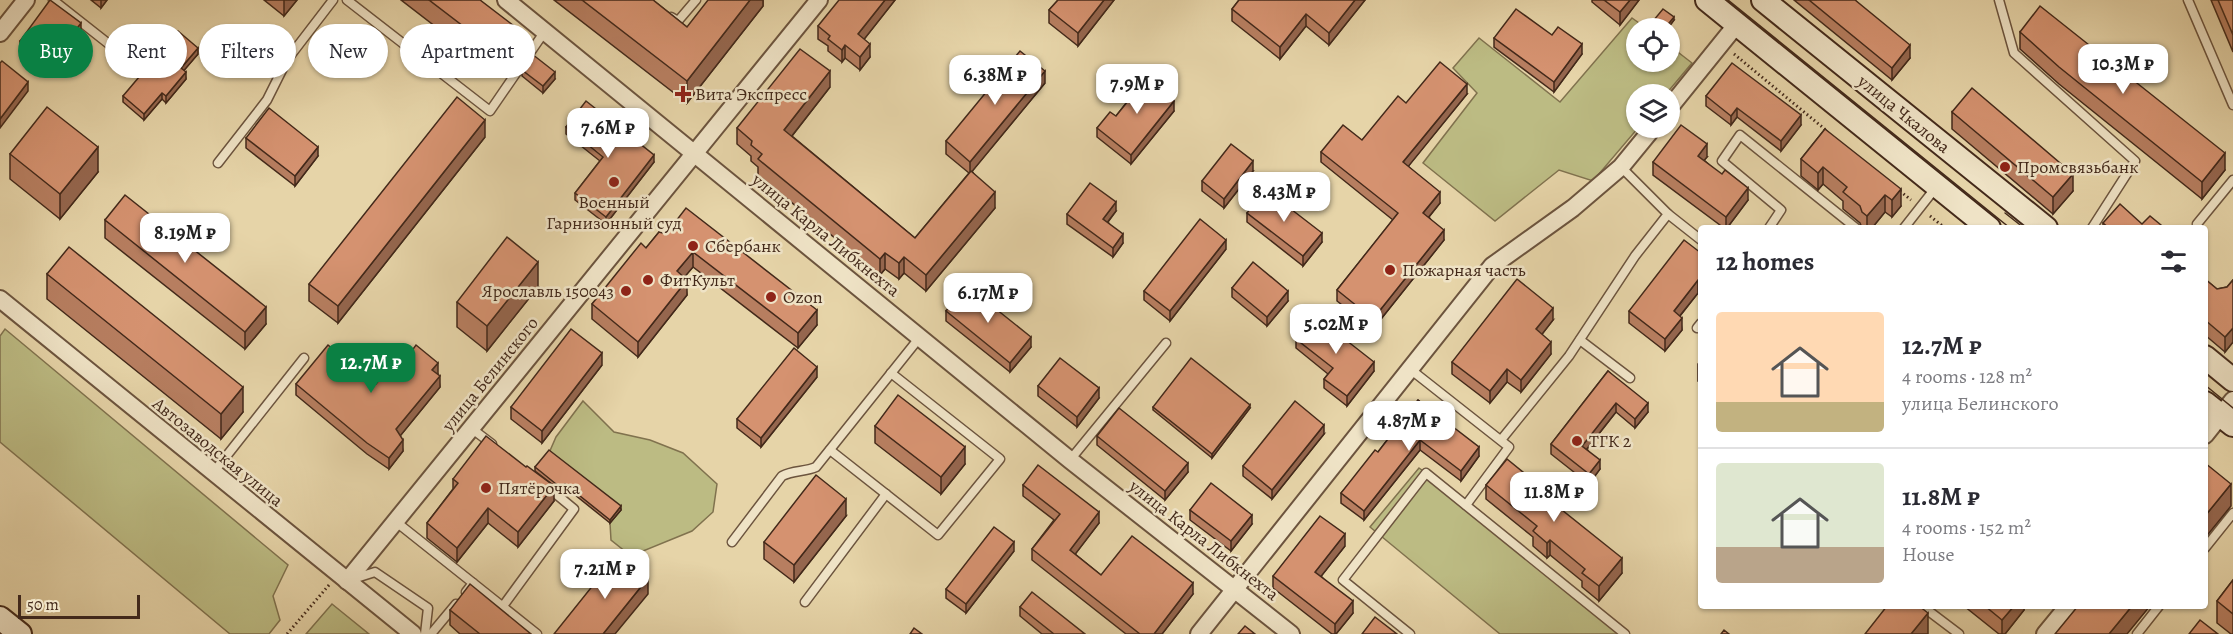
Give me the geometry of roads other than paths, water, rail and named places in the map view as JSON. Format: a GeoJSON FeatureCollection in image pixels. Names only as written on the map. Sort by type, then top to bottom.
{"type":"FeatureCollection","features":[{"type":"Feature","properties":{"kind":"main road","name":"улица Чкалова"},"geometry":{"type":"LineString","coordinates":[[1707,0],[1985,225]]}},
{"type":"Feature","properties":{"kind":"main road","name":"улица Чкалова"},"geometry":{"type":"LineString","coordinates":[[1763,0],[2042,225]]}},
{"type":"Feature","properties":{"kind":"main road"},"geometry":{"type":"LineString","coordinates":[[2208,359],[2233,380]]}},
{"type":"Feature","properties":{"kind":"main road"},"geometry":{"type":"LineString","coordinates":[[0,618],[20,634]]}},
{"type":"Feature","properties":{"kind":"street"},"geometry":{"type":"LineString","coordinates":[[0,33],[26,0]]}},
{"type":"Feature","properties":{"kind":"street","name":"улица Карла Либкнехта"},"geometry":{"type":"LineString","coordinates":[[506,0],[1070,459],[1291,634]]}},
{"type":"Feature","properties":{"kind":"street","name":"улица Белинского"},"geometry":{"type":"LineString","coordinates":[[343,578],[395,521],[819,0]]}},
{"type":"Feature","properties":{"kind":"street"},"geometry":{"type":"LineString","coordinates":[[1680,95],[1737,24]]}},
{"type":"Feature","properties":{"kind":"street"},"geometry":{"type":"LineString","coordinates":[[1199,634],[1492,266],[1573,208],[1621,167],[1645,138]]}},
{"type":"Feature","properties":{"kind":"street","name":"Автозаводская улица"},"geometry":{"type":"LineString","coordinates":[[0,299],[413,634]]}},
{"type":"Feature","properties":{"kind":"street"},"geometry":{"type":"LineString","coordinates":[[2208,431],[2223,411]]}},
{"type":"Feature","properties":{"kind":"street"},"geometry":{"type":"LineString","coordinates":[[2045,634],[2061,609]]}},
{"type":"Feature","properties":{"kind":"lane"},"geometry":{"type":"LineString","coordinates":[[53,0],[105,41]]}},
{"type":"Feature","properties":{"kind":"lane"},"geometry":{"type":"LineString","coordinates":[[218,163],[267,100],[287,60],[333,0]]}},
{"type":"Feature","properties":{"kind":"lane"},"geometry":{"type":"LineString","coordinates":[[347,0],[490,111],[545,31]]}},
{"type":"Feature","properties":{"kind":"lane"},"geometry":{"type":"LineString","coordinates":[[666,14],[678,21],[696,0]]}},
{"type":"Feature","properties":{"kind":"lane"},"geometry":{"type":"LineString","coordinates":[[1999,0],[2014,53],[2135,161],[2094,225]]}},
{"type":"Feature","properties":{"kind":"lane"},"geometry":{"type":"LineString","coordinates":[[2188,0],[2233,105]]}},
{"type":"Feature","properties":{"kind":"lane"},"geometry":{"type":"LineString","coordinates":[[1771,225],[1781,210],[1722,161],[1740,135],[1852,225]]}},
{"type":"Feature","properties":{"kind":"lane"},"geometry":{"type":"LineString","coordinates":[[1621,167],[1668,214],[1698,238]]}},
{"type":"Feature","properties":{"kind":"lane"},"geometry":{"type":"LineString","coordinates":[[2197,224],[2233,180]]}},
{"type":"Feature","properties":{"kind":"lane"},"geometry":{"type":"LineString","coordinates":[[1906,225],[1937,186]]}},
{"type":"Feature","properties":{"kind":"lane"},"geometry":{"type":"LineString","coordinates":[[1501,440],[1580,340],[1635,256],[1668,214]]}},
{"type":"Feature","properties":{"kind":"lane"},"geometry":{"type":"LineString","coordinates":[[732,542],[782,476],[790,471],[807,471],[816,467],[920,337]]}},
{"type":"Feature","properties":{"kind":"lane"},"geometry":{"type":"LineString","coordinates":[[1580,340],[1630,378]]}},
{"type":"Feature","properties":{"kind":"lane"},"geometry":{"type":"LineString","coordinates":[[1070,459],[1166,343]]}},
{"type":"Feature","properties":{"kind":"lane"},"geometry":{"type":"LineString","coordinates":[[213,472],[304,358]]}},
{"type":"Feature","properties":{"kind":"lane"},"geometry":{"type":"LineString","coordinates":[[1410,369],[1509,447],[1466,505]]}},
{"type":"Feature","properties":{"kind":"lane"},"geometry":{"type":"LineString","coordinates":[[830,450],[938,535],[1000,459],[891,373]]}},
{"type":"Feature","properties":{"kind":"lane"},"geometry":{"type":"LineString","coordinates":[[471,428],[497,448]]}},
{"type":"Feature","properties":{"kind":"lane"},"geometry":{"type":"LineString","coordinates":[[1410,634],[1343,580],[1426,472],[1625,634]]}},
{"type":"Feature","properties":{"kind":"lane"},"geometry":{"type":"LineString","coordinates":[[503,606],[574,508],[540,482]]}},
{"type":"Feature","properties":{"kind":"lane"},"geometry":{"type":"LineString","coordinates":[[805,602],[886,494]]}},
{"type":"Feature","properties":{"kind":"lane"},"geometry":{"type":"LineString","coordinates":[[2208,544],[2233,513]]}},
{"type":"Feature","properties":{"kind":"lane"},"geometry":{"type":"LineString","coordinates":[[395,521],[537,634]]}},
{"type":"Feature","properties":{"kind":"lane"},"geometry":{"type":"LineString","coordinates":[[343,578],[375,572],[428,608],[425,634]]}},
{"type":"Feature","properties":{"kind":"lane"},"geometry":{"type":"LineString","coordinates":[[431,634],[473,583]]}},
{"type":"Feature","properties":{"kind":"lane"},"geometry":{"type":"LineString","coordinates":[[1925,609],[1948,631],[1959,634]]}},
{"type":"Feature","properties":{"kind":"lane"},"geometry":{"type":"LineString","coordinates":[[2137,634],[2157,609]]}},
{"type":"Feature","properties":{"kind":"tram line"},"geometry":{"type":"LineString","coordinates":[[1728,0],[2006,225]]}},
{"type":"Feature","properties":{"kind":"tram line"},"geometry":{"type":"LineString","coordinates":[[2005,213],[2020,225]]}},
{"type":"Feature","properties":{"kind":"tram line"},"geometry":{"type":"LineString","coordinates":[[2208,387],[2233,408]]}},
{"type":"Feature","properties":{"kind":"place","name":"Вита Экспресс"},"geometry":{"type":"Point","coordinates":[683,94]}},
{"type":"Feature","properties":{"kind":"place","name":"Промсвязьбанк"},"geometry":{"type":"Point","coordinates":[2005,167]}},
{"type":"Feature","properties":{"kind":"place","name":"Военный Гарнизонный суд"},"geometry":{"type":"Point","coordinates":[614,182]}},
{"type":"Feature","properties":{"kind":"place","name":"Сбербанк"},"geometry":{"type":"Point","coordinates":[693,246]}},
{"type":"Feature","properties":{"kind":"place","name":"Пожарная часть"},"geometry":{"type":"Point","coordinates":[1390,270]}},
{"type":"Feature","properties":{"kind":"place","name":"ФитКульт"},"geometry":{"type":"Point","coordinates":[648,280]}},
{"type":"Feature","properties":{"kind":"place","name":"Ярославль 150043"},"geometry":{"type":"Point","coordinates":[626,291]}},
{"type":"Feature","properties":{"kind":"place","name":"Ozon"},"geometry":{"type":"Point","coordinates":[771,297]}},
{"type":"Feature","properties":{"kind":"place","name":"ТГК 2"},"geometry":{"type":"Point","coordinates":[1577,441]}},
{"type":"Feature","properties":{"kind":"place","name":"Пятёрочка"},"geometry":{"type":"Point","coordinates":[486,488]}}]}
